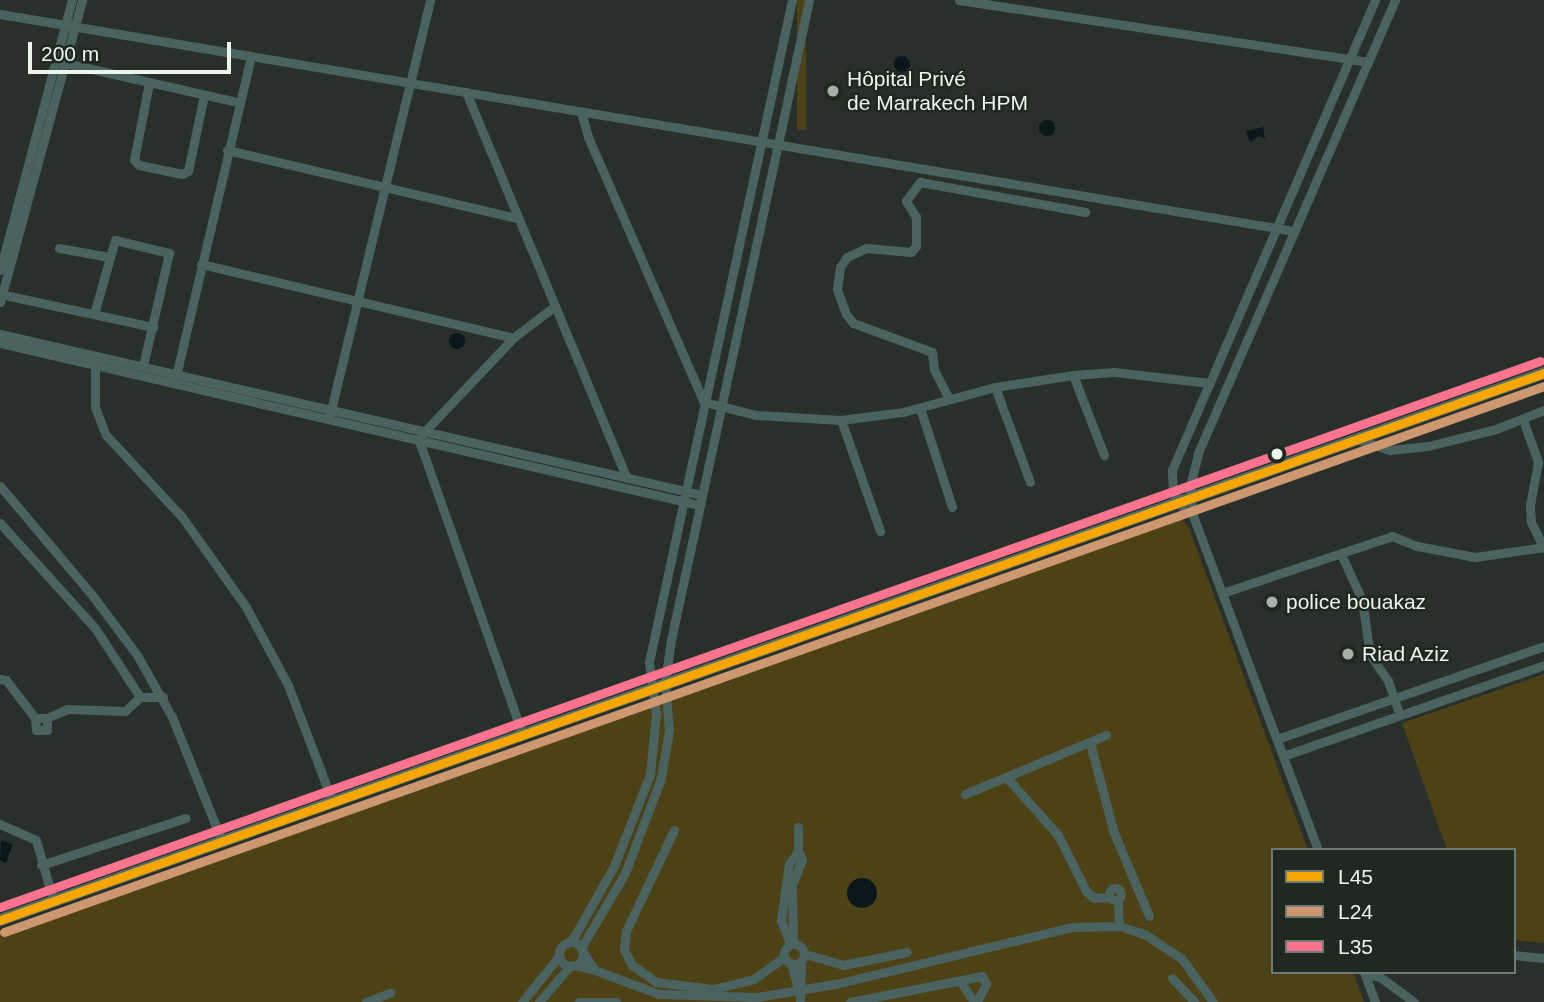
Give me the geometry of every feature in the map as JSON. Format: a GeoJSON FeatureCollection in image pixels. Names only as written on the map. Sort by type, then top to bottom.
{"type":"FeatureCollection","features":[{"type":"Feature","properties":{"kind":"main road"},"geometry":{"type":"LineString","coordinates":[[0,920],[221,839],[1544,373]]}},
{"type":"Feature","properties":{"kind":"street"},"geometry":{"type":"LineString","coordinates":[[70,26],[72,0]]}},
{"type":"Feature","properties":{"kind":"street"},"geometry":{"type":"LineString","coordinates":[[0,270],[70,26],[82,0]]}},
{"type":"Feature","properties":{"kind":"street"},"geometry":{"type":"LineString","coordinates":[[330,414],[430,0]]}},
{"type":"Feature","properties":{"kind":"street"},"geometry":{"type":"LineString","coordinates":[[522,1002],[559,956],[561,948],[571,942],[614,866],[643,795],[656,732],[649,662],[685,502],[723,308],[792,0]]}},
{"type":"Feature","properties":{"kind":"street"},"geometry":{"type":"LineString","coordinates":[[539,1002],[582,950],[625,873],[658,789],[669,730],[665,682],[699,505],[809,0]]}},
{"type":"Feature","properties":{"kind":"street"},"geometry":{"type":"LineString","coordinates":[[960,0],[1368,62]]}},
{"type":"Feature","properties":{"kind":"street"},"geometry":{"type":"LineString","coordinates":[[1192,513],[1178,503],[1170,480],[1171,470],[1375,0]]}},
{"type":"Feature","properties":{"kind":"street"},"geometry":{"type":"LineString","coordinates":[[1317,848],[1192,513],[1191,475],[1198,453],[1395,0]]}},
{"type":"Feature","properties":{"kind":"street"},"geometry":{"type":"LineString","coordinates":[[0,14],[1294,231]]}},
{"type":"Feature","properties":{"kind":"street"},"geometry":{"type":"LineString","coordinates":[[176,377],[237,102],[251,57]]}},
{"type":"Feature","properties":{"kind":"street"},"geometry":{"type":"LineString","coordinates":[[60,62],[237,102]]}},
{"type":"Feature","properties":{"kind":"street"},"geometry":{"type":"LineString","coordinates":[[60,62],[1,297],[153,327]]}},
{"type":"Feature","properties":{"kind":"street"},"geometry":{"type":"LineString","coordinates":[[149,83],[134,160],[139,165],[182,174],[188,171],[204,95]]}},
{"type":"Feature","properties":{"kind":"street"},"geometry":{"type":"LineString","coordinates":[[466,92],[626,474],[628,486]]}},
{"type":"Feature","properties":{"kind":"street"},"geometry":{"type":"LineString","coordinates":[[581,111],[588,137],[704,402],[721,408],[787,419],[841,420],[920,408],[995,387],[1073,375],[1114,372],[1209,383]]}},
{"type":"Feature","properties":{"kind":"street"},"geometry":{"type":"LineString","coordinates":[[227,150],[517,218]]}},
{"type":"Feature","properties":{"kind":"street"},"geometry":{"type":"LineString","coordinates":[[949,399],[934,369],[932,352],[853,323],[846,314],[837,289],[839,267],[847,257],[866,248],[911,252],[916,246],[916,217],[906,201],[920,183],[1085,212]]}},
{"type":"Feature","properties":{"kind":"street"},"geometry":{"type":"LineString","coordinates":[[94,314],[109,257],[118,239],[169,253],[143,366]]}},
{"type":"Feature","properties":{"kind":"street"},"geometry":{"type":"LineString","coordinates":[[59,248],[109,257]]}},
{"type":"Feature","properties":{"kind":"street"},"geometry":{"type":"LineString","coordinates":[[201,264],[358,299],[513,338]]}},
{"type":"Feature","properties":{"kind":"street"},"geometry":{"type":"LineString","coordinates":[[422,438],[513,338],[555,306]]}},
{"type":"Feature","properties":{"kind":"street"},"geometry":{"type":"LineString","coordinates":[[723,308],[740,311]]}},
{"type":"Feature","properties":{"kind":"street"},"geometry":{"type":"LineString","coordinates":[[0,334],[699,505]]}},
{"type":"Feature","properties":{"kind":"street"},"geometry":{"type":"LineString","coordinates":[[0,343],[143,366],[176,377]]}},
{"type":"Feature","properties":{"kind":"street"},"geometry":{"type":"LineString","coordinates":[[95,359],[93,396],[101,426],[182,517],[246,607],[288,685],[332,800]]}},
{"type":"Feature","properties":{"kind":"street"},"geometry":{"type":"LineString","coordinates":[[1073,375],[1104,455]]}},
{"type":"Feature","properties":{"kind":"street"},"geometry":{"type":"LineString","coordinates":[[995,387],[1030,482]]}},
{"type":"Feature","properties":{"kind":"street"},"geometry":{"type":"LineString","coordinates":[[920,408],[952,508]]}},
{"type":"Feature","properties":{"kind":"street"},"geometry":{"type":"LineString","coordinates":[[1356,439],[1374,448],[1402,449],[1463,438],[1544,410]]}},
{"type":"Feature","properties":{"kind":"street"},"geometry":{"type":"LineString","coordinates":[[1222,593],[1392,536],[1417,546],[1475,557],[1543,547],[1531,522],[1538,462],[1523,419]]}},
{"type":"Feature","properties":{"kind":"street"},"geometry":{"type":"LineString","coordinates":[[841,420],[880,531]]}},
{"type":"Feature","properties":{"kind":"street"},"geometry":{"type":"LineString","coordinates":[[422,438],[626,474],[702,495]]}},
{"type":"Feature","properties":{"kind":"street"},"geometry":{"type":"LineString","coordinates":[[422,438],[522,733]]}},
{"type":"Feature","properties":{"kind":"street"},"geometry":{"type":"LineString","coordinates":[[0,486],[106,613],[163,696],[221,839]]}},
{"type":"Feature","properties":{"kind":"street"},"geometry":{"type":"LineString","coordinates":[[1532,499],[1544,499]]}},
{"type":"Feature","properties":{"kind":"street"},"geometry":{"type":"LineString","coordinates":[[0,523],[95,628],[140,697]]}},
{"type":"Feature","properties":{"kind":"street"},"geometry":{"type":"LineString","coordinates":[[1341,554],[1362,600],[1370,655],[1400,715]]}},
{"type":"Feature","properties":{"kind":"street"},"geometry":{"type":"LineString","coordinates":[[1276,739],[1540,647],[1543,665],[1283,756]]}},
{"type":"Feature","properties":{"kind":"street"},"geometry":{"type":"LineString","coordinates":[[0,679],[6,680],[35,719]]}},
{"type":"Feature","properties":{"kind":"street"},"geometry":{"type":"LineString","coordinates":[[35,719],[47,718],[68,709],[125,711],[140,697],[163,696]]}},
{"type":"Feature","properties":{"kind":"street"},"geometry":{"type":"LineString","coordinates":[[35,719],[33,726],[44,732],[49,726],[47,718]]}},
{"type":"Feature","properties":{"kind":"street"},"geometry":{"type":"LineString","coordinates":[[965,794],[1008,779],[1106,735]]}},
{"type":"Feature","properties":{"kind":"street"},"geometry":{"type":"LineString","coordinates":[[1090,743],[1114,833],[1149,916]]}},
{"type":"Feature","properties":{"kind":"street"},"geometry":{"type":"LineString","coordinates":[[1008,779],[1058,835],[1086,891],[1094,898],[1116,896],[1135,885]]}},
{"type":"Feature","properties":{"kind":"street"},"geometry":{"type":"LineString","coordinates":[[41,865],[186,818]]}},
{"type":"Feature","properties":{"kind":"street"},"geometry":{"type":"LineString","coordinates":[[0,824],[36,840],[53,900]]}},
{"type":"Feature","properties":{"kind":"street"},"geometry":{"type":"LineString","coordinates":[[797,827],[798,851],[802,860],[792,885],[791,944],[788,960],[799,994]]}},
{"type":"Feature","properties":{"kind":"street"},"geometry":{"type":"LineString","coordinates":[[674,830],[626,931],[624,950],[632,965],[656,982],[713,989],[754,979],[788,960],[803,958],[843,965],[907,951]]}},
{"type":"Feature","properties":{"kind":"street"},"geometry":{"type":"LineString","coordinates":[[1116,896],[1119,926]]}},
{"type":"Feature","properties":{"kind":"street"},"geometry":{"type":"LineString","coordinates":[[559,956],[572,965],[595,970],[638,989],[688,998],[757,997],[799,994],[1072,927],[1119,926],[1146,935],[1182,959],[1213,1002]]}},
{"type":"Feature","properties":{"kind":"street"},"geometry":{"type":"LineString","coordinates":[[571,942],[582,950],[595,970]]}},
{"type":"Feature","properties":{"kind":"street"},"geometry":{"type":"LineString","coordinates":[[791,944],[802,947],[799,994]]}},
{"type":"Feature","properties":{"kind":"street"},"geometry":{"type":"LineString","coordinates":[[1516,956],[1544,958]]}},
{"type":"Feature","properties":{"kind":"street"},"geometry":{"type":"LineString","coordinates":[[1364,974],[1375,1002]]}},
{"type":"Feature","properties":{"kind":"street"},"geometry":{"type":"LineString","coordinates":[[1368,974],[1380,977],[1414,1002]]}},
{"type":"Feature","properties":{"kind":"street"},"geometry":{"type":"LineString","coordinates":[[850,1002],[985,978],[976,1002]]}},
{"type":"Feature","properties":{"kind":"street"},"geometry":{"type":"LineString","coordinates":[[1172,978],[1194,1002]]}},
{"type":"Feature","properties":{"kind":"street"},"geometry":{"type":"LineString","coordinates":[[960,981],[976,1002]]}},
{"type":"Feature","properties":{"kind":"street"},"geometry":{"type":"LineString","coordinates":[[366,1002],[390,993]]}},
{"type":"Feature","properties":{"kind":"street"},"geometry":{"type":"LineString","coordinates":[[579,1002],[616,1002]]}},
{"type":"Feature","properties":{"kind":"shaded area"},"geometry":{"type":"Polygon","coordinates":[[[797,0],[806,0],[806,130],[797,130],[797,0]]]}},
{"type":"Feature","properties":{"kind":"shaded area"},"geometry":{"type":"Polygon","coordinates":[[[899,56],[905,56],[910,64],[908,70],[899,72],[894,67],[894,61],[899,56]]]}},
{"type":"Feature","properties":{"kind":"shaded area"},"geometry":{"type":"Polygon","coordinates":[[[1047,120],[1055,128],[1047,136],[1039,128],[1047,120]]]}},
{"type":"Feature","properties":{"kind":"shaded area"},"geometry":{"type":"Polygon","coordinates":[[[1263,127],[1265,139],[1259,136],[1250,142],[1246,131],[1263,127]]]}},
{"type":"Feature","properties":{"kind":"shaded area"},"geometry":{"type":"Polygon","coordinates":[[[454,333],[460,333],[465,341],[463,347],[454,349],[449,344],[449,338],[454,333]]]}},
{"type":"Feature","properties":{"kind":"shaded area"},"geometry":{"type":"Polygon","coordinates":[[[1178,514],[1189,528],[1307,848],[1271,848],[1271,974],[1354,974],[1364,1002],[0,1002],[0,931],[1178,514]]]}},
{"type":"Feature","properties":{"kind":"shaded area"},"geometry":{"type":"Polygon","coordinates":[[[1544,674],[1544,943],[1516,940],[1516,848],[1446,848],[1402,723],[1544,674]]]}},
{"type":"Feature","properties":{"kind":"shaded area"},"geometry":{"type":"Polygon","coordinates":[[[1,840],[13,844],[6,863],[0,860],[1,840]]]}},
{"type":"Feature","properties":{"kind":"shaded area"},"geometry":{"type":"Polygon","coordinates":[[[862,878],[868,879],[876,887],[876,899],[868,907],[862,908],[856,907],[848,899],[847,893],[848,887],[856,879],[862,878]]]}},
{"type":"Feature","properties":{"kind":"transit line","name":"L35"},"geometry":{"type":"LineString","coordinates":[[0,907],[1540,361]]}},
{"type":"Feature","properties":{"kind":"transit line","name":"L45"},"geometry":{"type":"LineString","coordinates":[[0,920],[1544,373]]}},
{"type":"Feature","properties":{"kind":"transit line","name":"L24"},"geometry":{"type":"LineString","coordinates":[[4,932],[1544,386]]}},
{"type":"Feature","properties":{"kind":"place","name":"Hôpital Privé de Marrakech HPM"},"geometry":{"type":"Point","coordinates":[833,91]}},
{"type":"Feature","properties":{"kind":"place","name":"police bouakaz"},"geometry":{"type":"Point","coordinates":[1272,602]}},
{"type":"Feature","properties":{"kind":"place","name":"Riad Aziz"},"geometry":{"type":"Point","coordinates":[1348,654]}}]}
